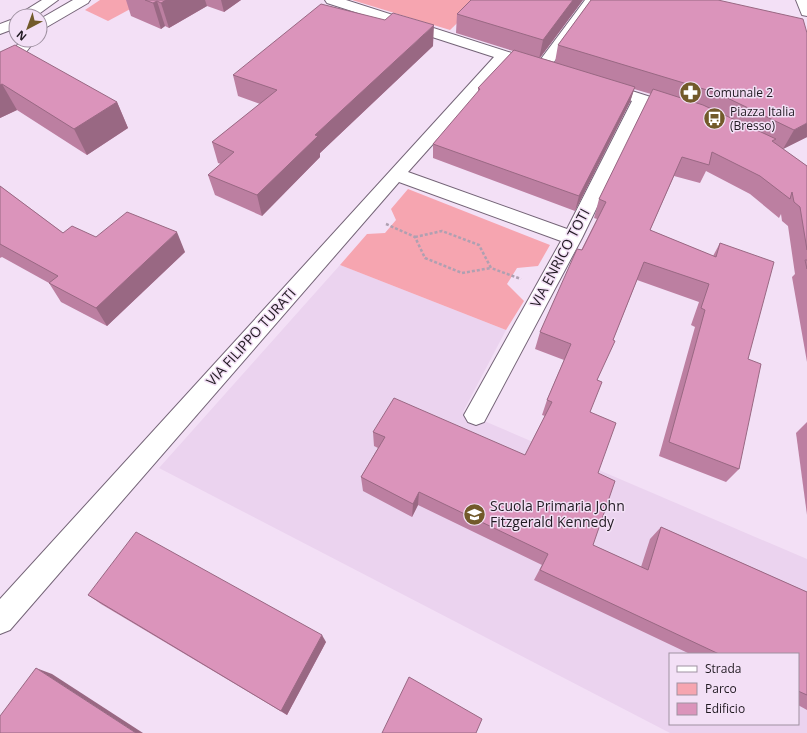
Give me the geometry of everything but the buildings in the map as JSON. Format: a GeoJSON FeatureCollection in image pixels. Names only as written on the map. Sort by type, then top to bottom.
{"type":"FeatureCollection","features":[{"type":"Feature","properties":{"kind":"street"},"geometry":{"type":"LineString","coordinates":[[35,8],[51,0]]}},
{"type":"Feature","properties":{"kind":"street"},"geometry":{"type":"LineString","coordinates":[[48,20],[83,0]]}},
{"type":"Feature","properties":{"kind":"street"},"geometry":{"type":"LineString","coordinates":[[332,0],[558,72]]}},
{"type":"Feature","properties":{"kind":"street"},"geometry":{"type":"LineString","coordinates":[[543,67],[592,0]]}},
{"type":"Feature","properties":{"kind":"street"},"geometry":{"type":"LineString","coordinates":[[803,0],[807,12]]}},
{"type":"Feature","properties":{"kind":"street"},"geometry":{"type":"LineString","coordinates":[[0,65],[18,54],[22,48]]}},
{"type":"Feature","properties":{"kind":"street","name":"VIA FILIPPO TURATI"},"geometry":{"type":"LineString","coordinates":[[0,620],[361,213],[436,132],[504,55]]}},
{"type":"Feature","properties":{"kind":"street"},"geometry":{"type":"LineString","coordinates":[[588,82],[686,114]]}},
{"type":"Feature","properties":{"kind":"street","name":"VIA ENRICO TOTI"},"geometry":{"type":"LineString","coordinates":[[476,415],[572,238],[641,100]]}},
{"type":"Feature","properties":{"kind":"street"},"geometry":{"type":"LineString","coordinates":[[396,174],[572,238]]}},
{"type":"Feature","properties":{"kind":"path"},"geometry":{"type":"LineString","coordinates":[[361,213],[415,237],[442,231],[479,245],[491,268]]}},
{"type":"Feature","properties":{"kind":"path"},"geometry":{"type":"LineString","coordinates":[[415,237],[425,258],[462,273],[491,268],[545,288]]}},
{"type":"Feature","properties":{"kind":"shaded area","name":"Scuola Primaria John Fitzgerald Kennedy"},"geometry":{"type":"Polygon","coordinates":[[[340,265],[506,330],[463,412],[807,559],[807,733],[670,733],[159,468],[340,265]]]}},
{"type":"Feature","properties":{"kind":"green space"},"geometry":{"type":"Polygon","coordinates":[[[100,0],[147,0],[108,21],[85,10],[100,0]]]}},
{"type":"Feature","properties":{"kind":"green space"},"geometry":{"type":"Polygon","coordinates":[[[352,0],[481,0],[450,30],[352,0]]]}},
{"type":"Feature","properties":{"kind":"green space"},"geometry":{"type":"Polygon","coordinates":[[[408,189],[550,245],[538,266],[517,268],[507,284],[524,301],[506,330],[340,265],[367,234],[385,233],[396,220],[391,209],[408,189]]]}},
{"type":"Feature","properties":{"kind":"place","name":"Comunale 2"},"geometry":{"type":"Point","coordinates":[690,93]}},
{"type":"Feature","properties":{"kind":"place","name":"Piazza Italia (Bresso)"},"geometry":{"type":"Point","coordinates":[715,119]}},
{"type":"Feature","properties":{"kind":"place","name":"Scuola Primaria John Fitzgerald Kennedy"},"geometry":{"type":"Point","coordinates":[474,514]}}]}
